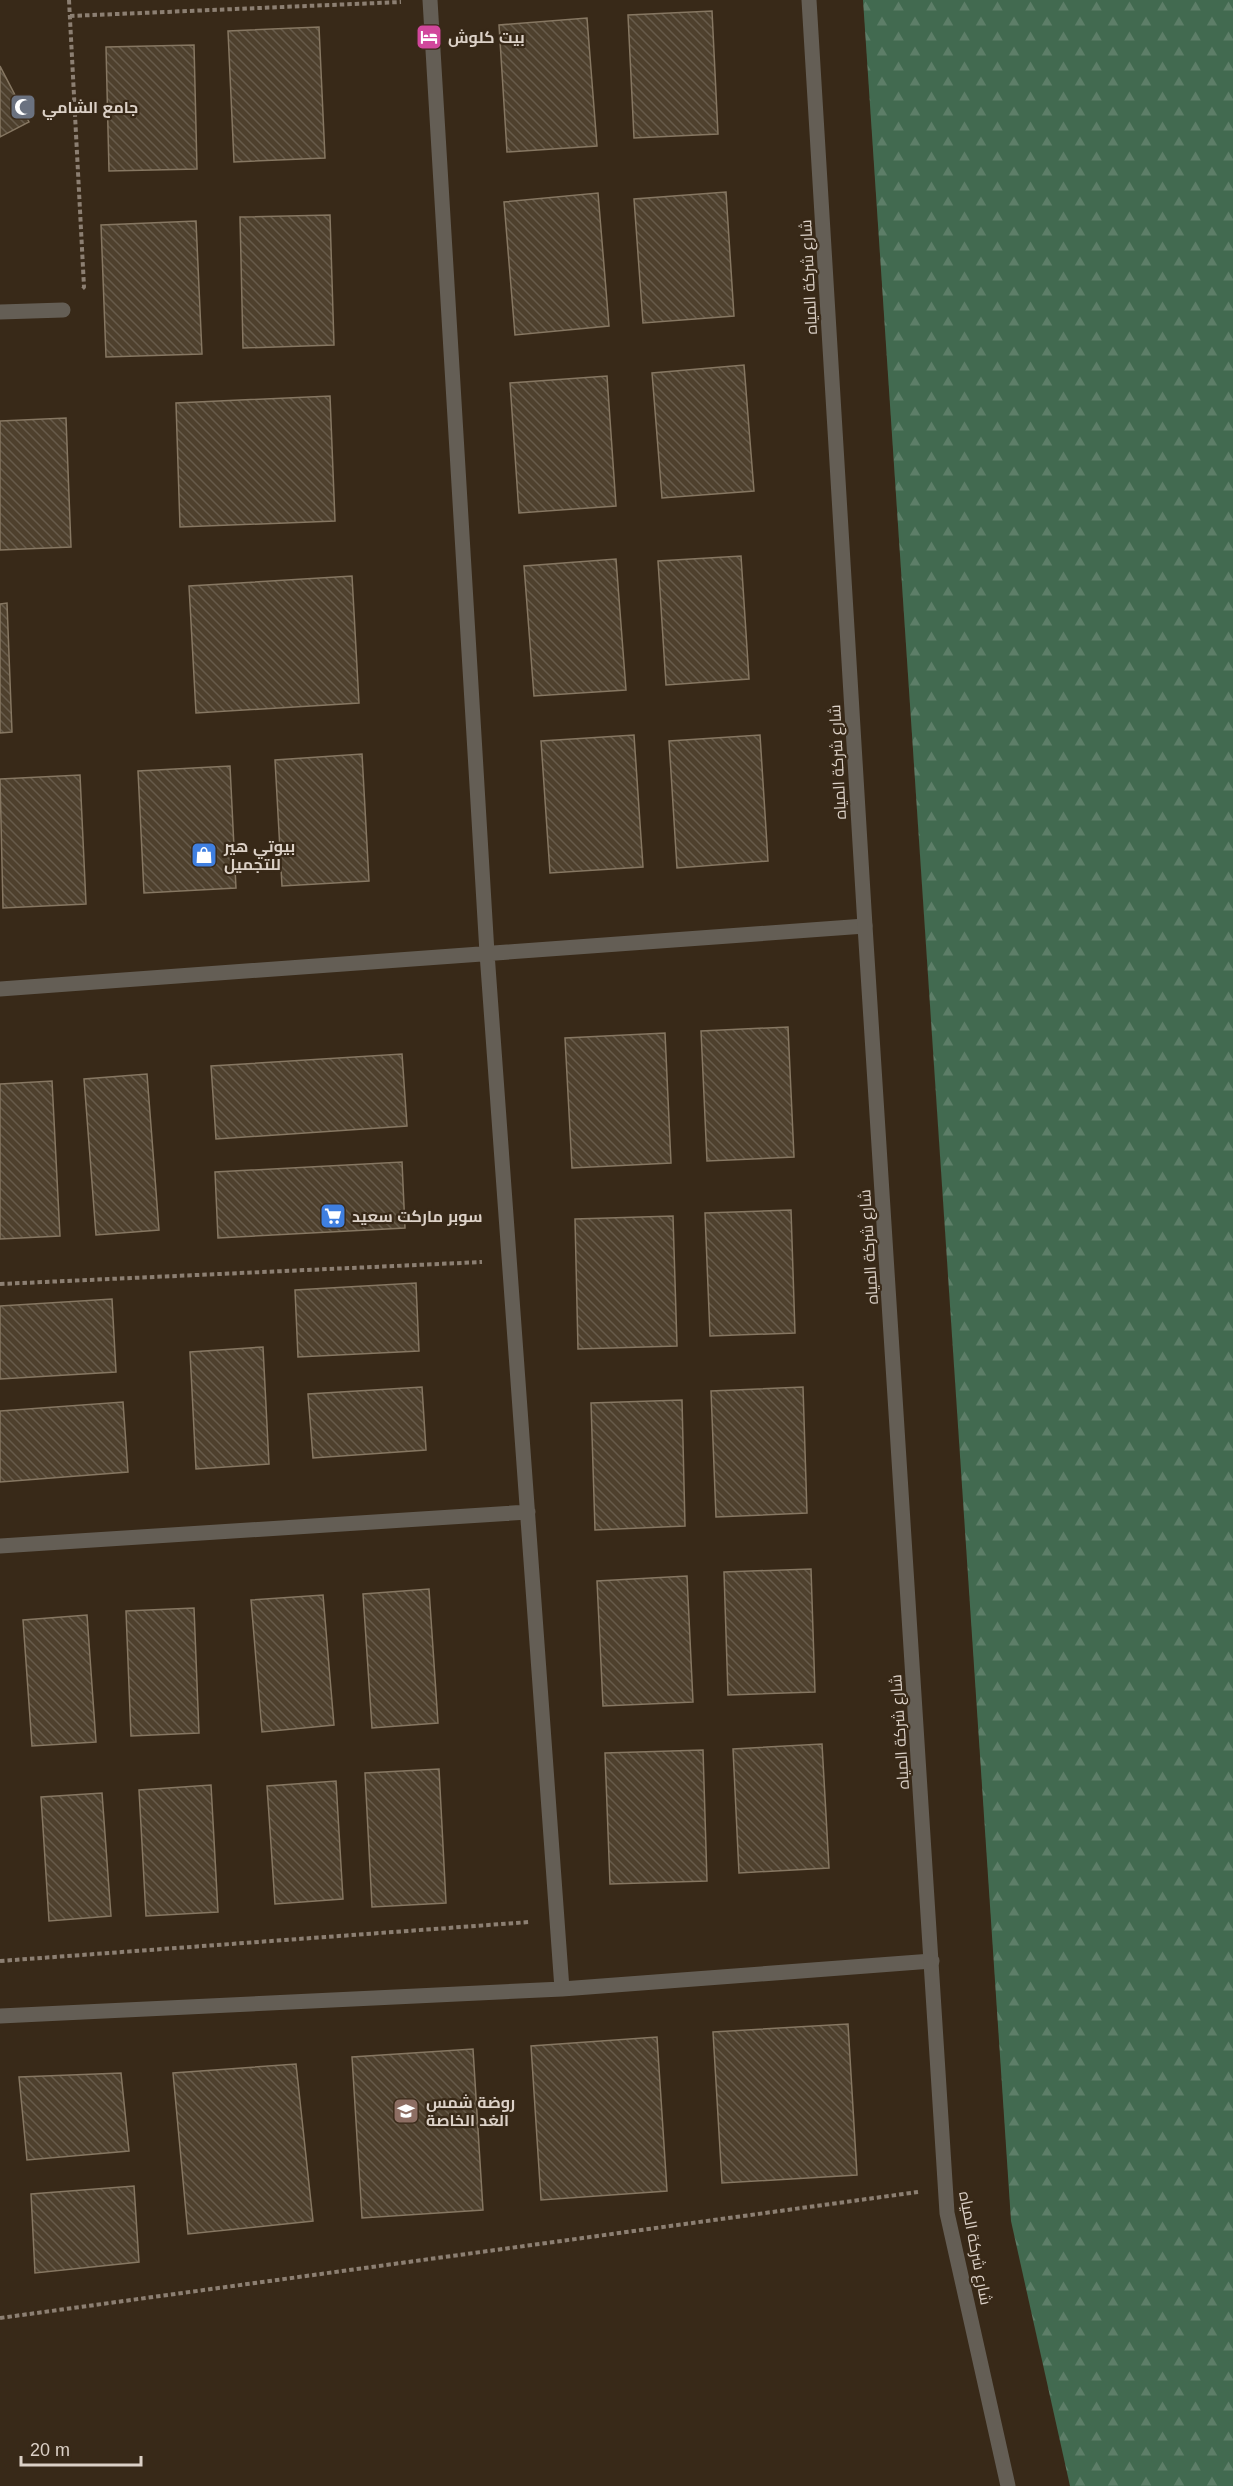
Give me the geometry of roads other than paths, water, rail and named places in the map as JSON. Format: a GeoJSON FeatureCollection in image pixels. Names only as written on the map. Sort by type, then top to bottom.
{"type":"FeatureCollection","features":[{"type":"Feature","properties":{"kind":"street"},"geometry":{"type":"LineString","coordinates":[[430,0],[487,953],[562,1989]]}},
{"type":"Feature","properties":{"kind":"street","name":"شارع شركة المياه"},"geometry":{"type":"LineString","coordinates":[[809,0],[947,2213],[1008,2486]]}},
{"type":"Feature","properties":{"kind":"street"},"geometry":{"type":"LineString","coordinates":[[0,312],[63,310]]}},
{"type":"Feature","properties":{"kind":"street"},"geometry":{"type":"LineString","coordinates":[[0,989],[865,926]]}},
{"type":"Feature","properties":{"kind":"street"},"geometry":{"type":"LineString","coordinates":[[0,1546],[528,1512]]}},
{"type":"Feature","properties":{"kind":"street"},"geometry":{"type":"LineString","coordinates":[[0,2016],[562,1989],[932,1961]]}},
{"type":"Feature","properties":{"kind":"place","name":"بيت كلوش"},"geometry":{"type":"Point","coordinates":[429,37]}},
{"type":"Feature","properties":{"kind":"place","name":"جامع الشامي"},"geometry":{"type":"Point","coordinates":[23,107]}},
{"type":"Feature","properties":{"kind":"place","name":"بيوتي هير للتجميل"},"geometry":{"type":"Point","coordinates":[204,855]}},
{"type":"Feature","properties":{"kind":"place","name":"سوبر ماركت سعيد"},"geometry":{"type":"Point","coordinates":[333,1216]}},
{"type":"Feature","properties":{"kind":"place","name":"روضة شمس الغد الخاصة"},"geometry":{"type":"Point","coordinates":[406,2111]}}]}
